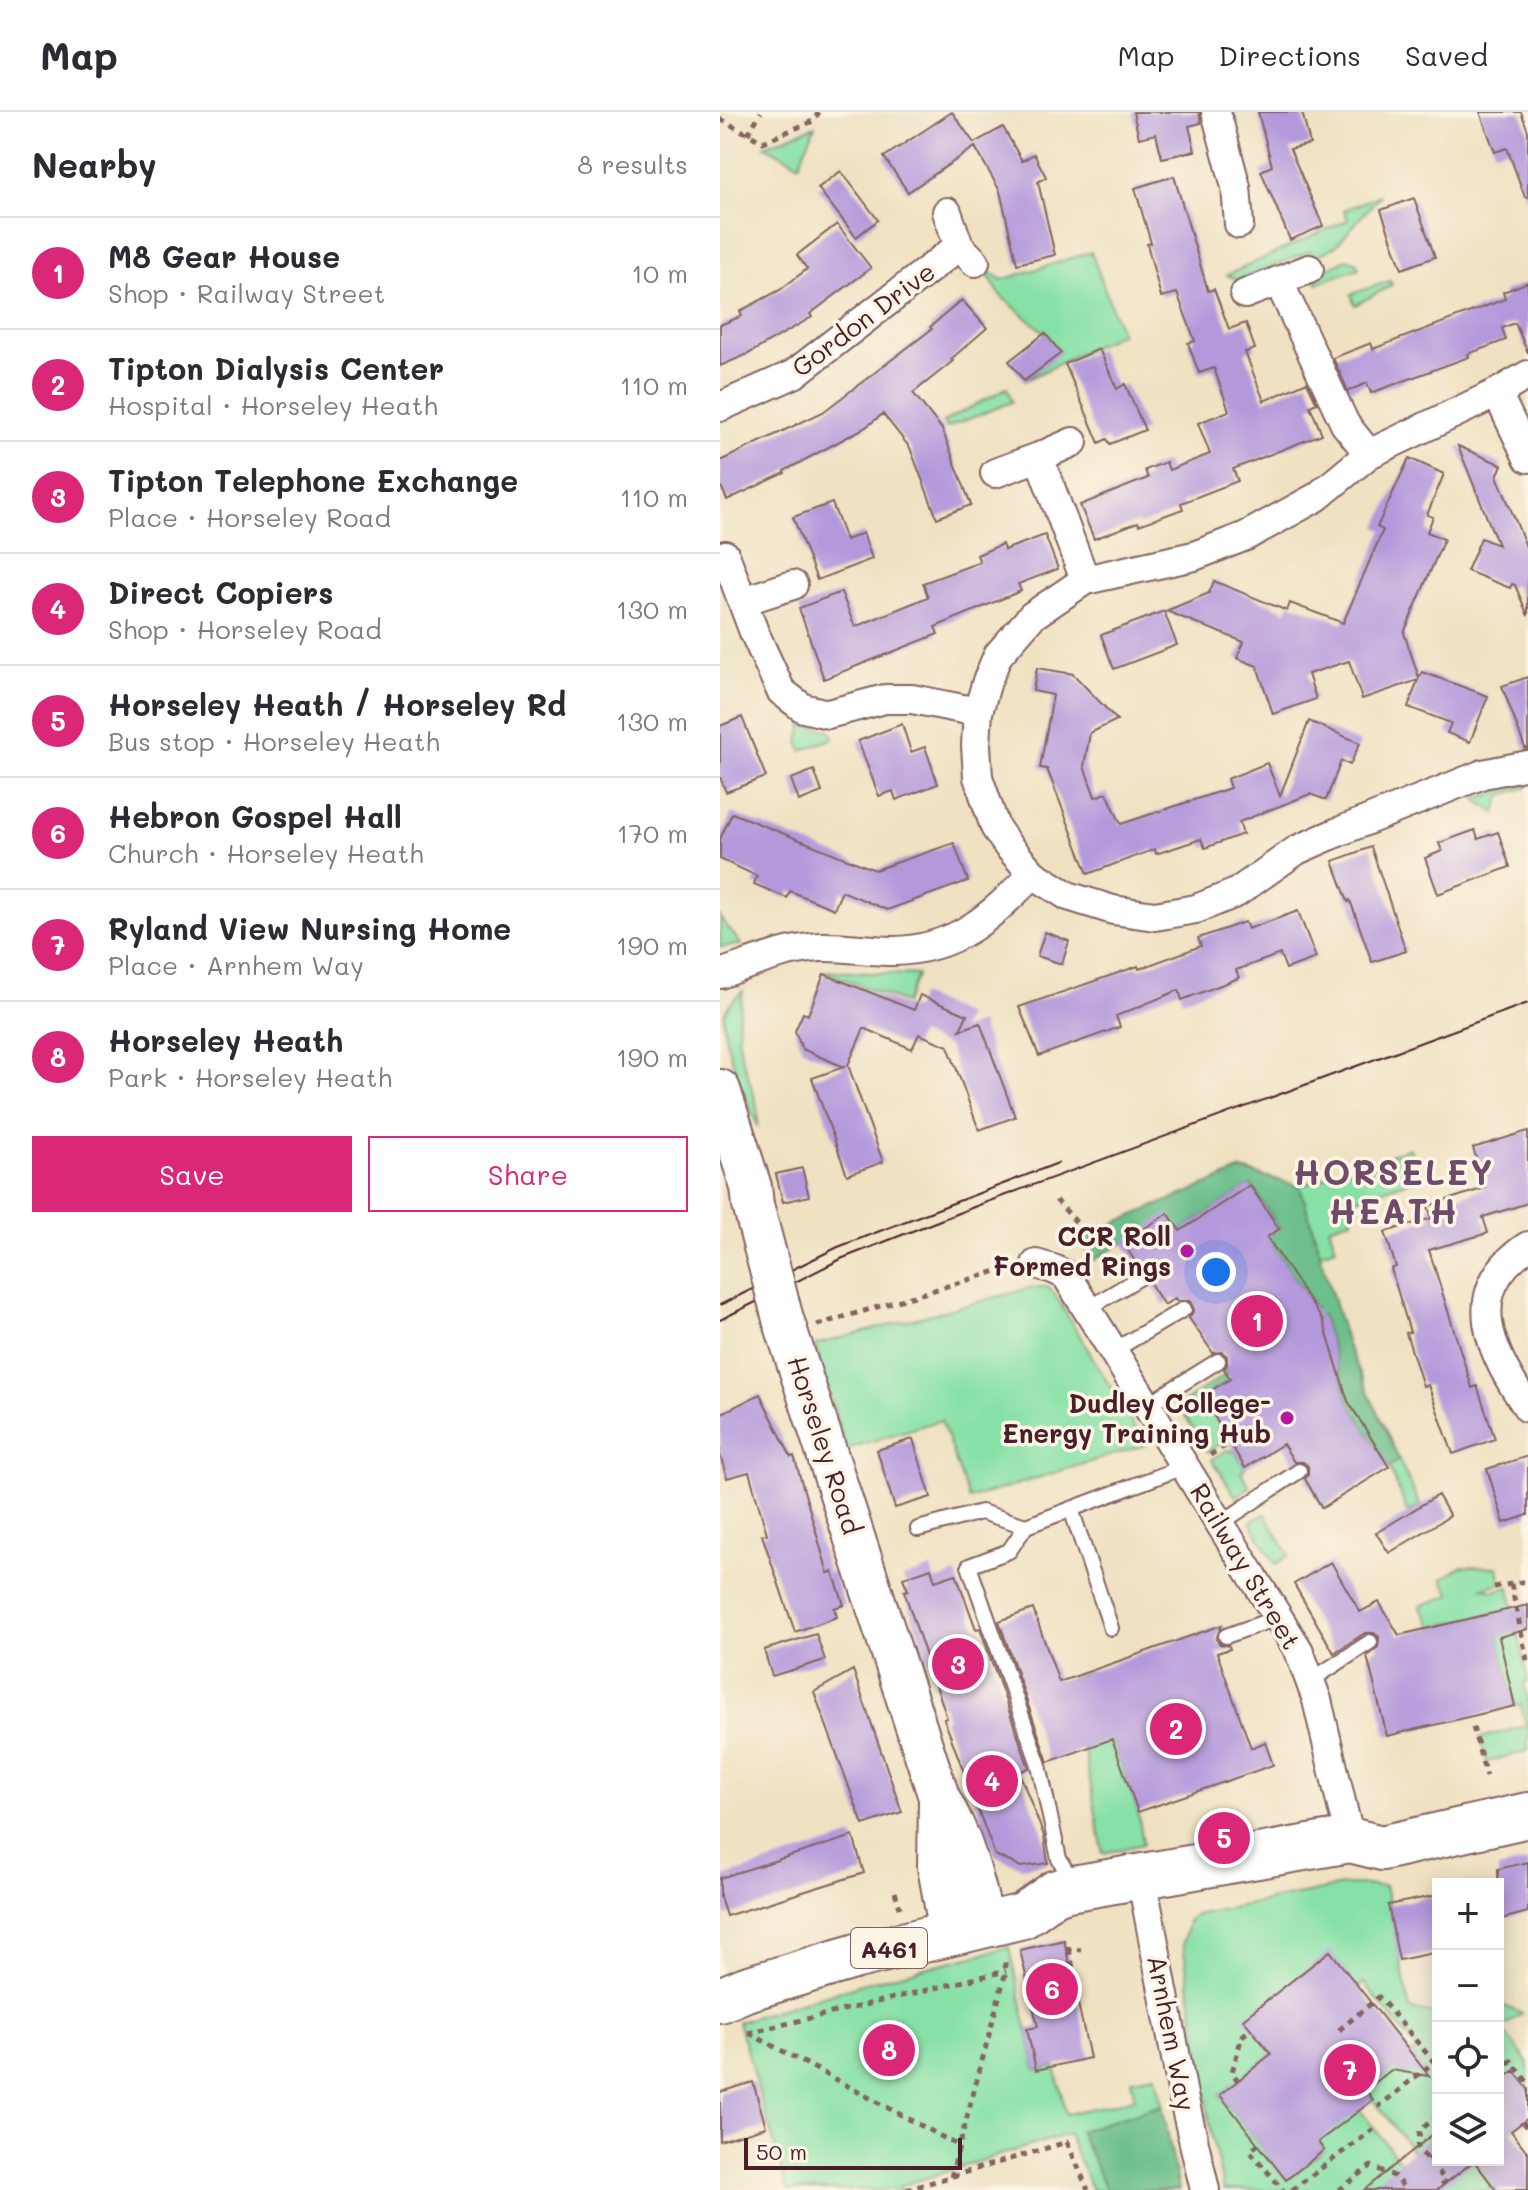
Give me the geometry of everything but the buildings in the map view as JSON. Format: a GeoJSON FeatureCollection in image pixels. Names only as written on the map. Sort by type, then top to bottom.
{"type":"FeatureCollection","features":[{"type":"Feature","properties":{"kind":"highway","name":"A461"},"geometry":{"type":"LineString","coordinates":[[733,2012],[746,1989],[972,1924],[1023,1916],[1066,1890],[1360,1832],[1528,1786]]}},
{"type":"Feature","properties":{"kind":"highway","name":"A461"},"geometry":{"type":"LineString","coordinates":[[1360,1832],[1382,1848],[1528,1815]]}},
{"type":"Feature","properties":{"kind":"highway","name":"A461"},"geometry":{"type":"LineString","coordinates":[[720,1971],[777,1950],[875,1922],[972,1924]]}},
{"type":"Feature","properties":{"kind":"street"},"geometry":{"type":"LineString","coordinates":[[1216,112],[1236,187],[1239,224]]}},
{"type":"Feature","properties":{"kind":"street","name":"Gordon Drive"},"geometry":{"type":"LineString","coordinates":[[720,407],[794,374],[967,254],[947,212]]}},
{"type":"Feature","properties":{"kind":"street"},"geometry":{"type":"LineString","coordinates":[[1245,294],[1309,269]]}},
{"type":"Feature","properties":{"kind":"street"},"geometry":{"type":"LineString","coordinates":[[1279,282],[1345,424],[1369,454]]}},
{"type":"Feature","properties":{"kind":"street"},"geometry":{"type":"LineString","coordinates":[[1528,375],[1369,454],[1317,497],[1246,536],[1194,556],[1085,580],[1032,616],[998,655],[978,712],[976,745],[978,777],[995,827],[1033,874],[1068,896],[1113,910],[1155,916],[1196,909],[1236,893],[1297,850],[1338,832],[1483,774],[1528,765]]}},
{"type":"Feature","properties":{"kind":"street"},"geometry":{"type":"LineString","coordinates":[[1497,393],[1528,458]]}},
{"type":"Feature","properties":{"kind":"street"},"geometry":{"type":"LineString","coordinates":[[995,473],[1073,442]]}},
{"type":"Feature","properties":{"kind":"street"},"geometry":{"type":"LineString","coordinates":[[1039,457],[1085,580]]}},
{"type":"Feature","properties":{"kind":"street"},"geometry":{"type":"LineString","coordinates":[[725,555],[781,691],[803,708],[828,714],[885,699],[912,699],[978,712]]}},
{"type":"Feature","properties":{"kind":"street"},"geometry":{"type":"LineString","coordinates":[[743,601],[793,585]]}},
{"type":"Feature","properties":{"kind":"street"},"geometry":{"type":"LineString","coordinates":[[720,974],[782,953],[818,947],[891,951],[922,949],[951,940],[970,931],[997,910],[1033,874]]}},
{"type":"Feature","properties":{"kind":"street","name":"Horseley Road"},"geometry":{"type":"LineString","coordinates":[[720,1090],[751,1187],[753,1205],[786,1326],[939,1797],[937,1848],[972,1924]]}},
{"type":"Feature","properties":{"kind":"street"},"geometry":{"type":"LineString","coordinates":[[1528,1246],[1507,1262],[1494,1281],[1487,1304],[1487,1329],[1497,1358],[1528,1408]]}},
{"type":"Feature","properties":{"kind":"street","name":"Railway Street"},"geometry":{"type":"LineString","coordinates":[[1036,1264],[1066,1275],[1299,1651],[1360,1832]]}},
{"type":"Feature","properties":{"kind":"street"},"geometry":{"type":"LineString","coordinates":[[1360,1832],[1400,1830],[1528,1803]]}},
{"type":"Feature","properties":{"kind":"street","name":"Arnhem Way"},"geometry":{"type":"LineString","coordinates":[[1141,1875],[1184,2100],[1205,2190]]}},
{"type":"Feature","properties":{"kind":"lane"},"geometry":{"type":"LineString","coordinates":[[1087,1309],[1144,1275]]}},
{"type":"Feature","properties":{"kind":"lane"},"geometry":{"type":"LineString","coordinates":[[1113,1351],[1184,1309]]}},
{"type":"Feature","properties":{"kind":"lane"},"geometry":{"type":"LineString","coordinates":[[1147,1405],[1218,1361]]}},
{"type":"Feature","properties":{"kind":"lane"},"geometry":{"type":"LineString","coordinates":[[1066,1890],[1039,1765],[969,1566],[1009,1551],[1026,1526],[1186,1466]]}},
{"type":"Feature","properties":{"kind":"lane"},"geometry":{"type":"LineString","coordinates":[[1221,1523],[1299,1471]]}},
{"type":"Feature","properties":{"kind":"lane"},"geometry":{"type":"LineString","coordinates":[[1071,1509],[1111,1628]]}},
{"type":"Feature","properties":{"kind":"lane"},"geometry":{"type":"LineString","coordinates":[[918,1529],[981,1512],[1026,1526]]}},
{"type":"Feature","properties":{"kind":"lane"},"geometry":{"type":"LineString","coordinates":[[1226,1636],[1279,1617]]}},
{"type":"Feature","properties":{"kind":"lane"},"geometry":{"type":"LineString","coordinates":[[1310,1681],[1370,1642]]}},
{"type":"Feature","properties":{"kind":"path"},"geometry":{"type":"LineString","coordinates":[[748,134],[761,112]]}},
{"type":"Feature","properties":{"kind":"path"},"geometry":{"type":"LineString","coordinates":[[720,119],[763,142],[813,121],[819,112]]}},
{"type":"Feature","properties":{"kind":"path"},"geometry":{"type":"LineString","coordinates":[[1056,1200],[1077,1223],[1070,1238]]}},
{"type":"Feature","properties":{"kind":"path"},"geometry":{"type":"LineString","coordinates":[[786,1326],[1015,1266],[1036,1264]]}},
{"type":"Feature","properties":{"kind":"path"},"geometry":{"type":"LineString","coordinates":[[1494,1587],[1528,1581]]}},
{"type":"Feature","properties":{"kind":"path"},"geometry":{"type":"LineString","coordinates":[[1511,1584],[1522,1622],[1528,1665]]}},
{"type":"Feature","properties":{"kind":"path"},"geometry":{"type":"LineString","coordinates":[[1473,1727],[1486,1776]]}},
{"type":"Feature","properties":{"kind":"path"},"geometry":{"type":"LineString","coordinates":[[972,1924],[1006,1971]]}},
{"type":"Feature","properties":{"kind":"path"},"geometry":{"type":"LineString","coordinates":[[1076,1983],[1067,1949],[1081,1950]]}},
{"type":"Feature","properties":{"kind":"path"},"geometry":{"type":"LineString","coordinates":[[748,2033],[1006,1971]]}},
{"type":"Feature","properties":{"kind":"path"},"geometry":{"type":"LineString","coordinates":[[951,2177],[1006,1971]]}},
{"type":"Feature","properties":{"kind":"path"},"geometry":{"type":"LineString","coordinates":[[1339,2030],[1379,1997],[1434,2062],[1378,2107]]}},
{"type":"Feature","properties":{"kind":"path"},"geometry":{"type":"LineString","coordinates":[[733,2012],[748,2033],[959,2146]]}},
{"type":"Feature","properties":{"kind":"path"},"geometry":{"type":"LineString","coordinates":[[1238,2081],[1232,2072],[1242,2036],[1251,2029]]}},
{"type":"Feature","properties":{"kind":"path"},"geometry":{"type":"LineString","coordinates":[[1504,2066],[1511,2061],[1528,2083]]}},
{"type":"Feature","properties":{"kind":"path"},"geometry":{"type":"LineString","coordinates":[[1432,2121],[1420,2130],[1418,2148],[1446,2181],[1439,2187]]}},
{"type":"Feature","properties":{"kind":"path"},"geometry":{"type":"LineString","coordinates":[[1523,2122],[1528,2130]]}},
{"type":"Feature","properties":{"kind":"path"},"geometry":{"type":"LineString","coordinates":[[1292,2190],[1375,2128]]}},
{"type":"Feature","properties":{"kind":"path"},"geometry":{"type":"LineString","coordinates":[[906,2190],[1067,2142],[1088,2190]]}},
{"type":"Feature","properties":{"kind":"path"},"geometry":{"type":"LineString","coordinates":[[1258,2144],[1250,2151],[1283,2190]]}},
{"type":"Feature","properties":{"kind":"path"},"geometry":{"type":"LineString","coordinates":[[1428,2160],[1432,2157]]}},
{"type":"Feature","properties":{"kind":"path"},"geometry":{"type":"LineString","coordinates":[[1339,2190],[1371,2166],[1394,2176],[1406,2190]]}},
{"type":"Feature","properties":{"kind":"green space"},"geometry":{"type":"Polygon","coordinates":[[[815,126],[799,164],[765,146],[815,126]]]}},
{"type":"Feature","properties":{"kind":"green space"},"geometry":{"type":"Polygon","coordinates":[[[1380,195],[1335,247],[1315,257],[1311,251],[1237,280],[1227,275],[1348,220],[1344,210],[1380,195]]]}},
{"type":"Feature","properties":{"kind":"green space"},"geometry":{"type":"Polygon","coordinates":[[[1091,252],[1121,333],[1024,381],[1060,352],[1045,333],[1001,296],[983,267],[1002,280],[1091,252]]]}},
{"type":"Feature","properties":{"kind":"green space"},"geometry":{"type":"Polygon","coordinates":[[[1346,259],[1356,262],[1359,268],[1317,283],[1316,275],[1346,259]]]}},
{"type":"Feature","properties":{"kind":"green space"},"geometry":{"type":"Polygon","coordinates":[[[1390,281],[1392,285],[1355,305],[1351,294],[1390,281]]]}},
{"type":"Feature","properties":{"kind":"green space"},"geometry":{"type":"Polygon","coordinates":[[[1007,388],[1012,402],[946,428],[943,422],[1007,388]]]}},
{"type":"Feature","properties":{"kind":"green space"},"geometry":{"type":"Polygon","coordinates":[[[803,725],[830,730],[834,738],[802,751],[799,742],[803,725]]]}},
{"type":"Feature","properties":{"kind":"green space"},"geometry":{"type":"Polygon","coordinates":[[[1528,783],[1528,787],[1502,795],[1495,813],[1475,799],[1528,783]]]}},
{"type":"Feature","properties":{"kind":"green space"},"geometry":{"type":"Polygon","coordinates":[[[720,915],[724,923],[741,945],[720,947],[720,915]]]}},
{"type":"Feature","properties":{"kind":"green space"},"geometry":{"type":"Polygon","coordinates":[[[823,971],[917,975],[905,1003],[823,971]]]}},
{"type":"Feature","properties":{"kind":"green space"},"geometry":{"type":"Polygon","coordinates":[[[743,991],[739,1046],[755,1099],[758,1127],[730,1055],[724,1026],[727,1008],[743,991]]]}},
{"type":"Feature","properties":{"kind":"green space"},"geometry":{"type":"Polygon","coordinates":[[[1410,1148],[1419,1178],[1347,1201],[1352,1219],[1329,1227],[1336,1248],[1320,1253],[1300,1186],[1410,1148]]]}},
{"type":"Feature","properties":{"kind":"green space"},"geometry":{"type":"Polygon","coordinates":[[[1242,1170],[1300,1186],[1347,1345],[1399,1460],[1389,1467],[1348,1401],[1322,1315],[1226,1374],[1223,1369],[1315,1308],[1267,1237],[1279,1228],[1251,1185],[1180,1231],[1123,1243],[1092,1261],[1079,1238],[1242,1170]]]}},
{"type":"Feature","properties":{"kind":"green space"},"geometry":{"type":"Polygon","coordinates":[[[1034,1287],[1047,1287],[1054,1293],[1145,1445],[969,1499],[941,1420],[846,1449],[815,1345],[1034,1287]]]}},
{"type":"Feature","properties":{"kind":"green space"},"geometry":{"type":"Polygon","coordinates":[[[1236,1368],[1239,1373],[1202,1396],[1226,1435],[1222,1438],[1224,1441],[1208,1452],[1178,1406],[1236,1368]]]}},
{"type":"Feature","properties":{"kind":"green space"},"geometry":{"type":"Polygon","coordinates":[[[1229,1449],[1231,1452],[1234,1450],[1245,1468],[1241,1472],[1250,1487],[1236,1497],[1212,1459],[1229,1449]]]}},
{"type":"Feature","properties":{"kind":"green space"},"geometry":{"type":"Polygon","coordinates":[[[1399,1460],[1420,1505],[1408,1513],[1389,1467],[1399,1460]]]}},
{"type":"Feature","properties":{"kind":"green space"},"geometry":{"type":"Polygon","coordinates":[[[1265,1514],[1289,1555],[1276,1564],[1250,1522],[1265,1514]]]}},
{"type":"Feature","properties":{"kind":"green space"},"geometry":{"type":"Polygon","coordinates":[[[1462,1566],[1498,1567],[1501,1583],[1483,1588],[1493,1591],[1509,1587],[1528,1681],[1524,1683],[1528,1699],[1528,1751],[1487,1762],[1480,1738],[1526,1726],[1521,1705],[1515,1706],[1493,1613],[1433,1627],[1420,1606],[1451,1595],[1442,1579],[1462,1566]]]}},
{"type":"Feature","properties":{"kind":"green space"},"geometry":{"type":"Polygon","coordinates":[[[1088,1672],[1138,1812],[1143,1844],[1103,1853],[1084,1749],[1059,1682],[1088,1672]]]}},
{"type":"Feature","properties":{"kind":"green space"},"geometry":{"type":"Polygon","coordinates":[[[1347,1885],[1385,1886],[1410,2009],[1432,2014],[1432,2166],[1478,2166],[1496,2190],[1442,2190],[1366,2090],[1396,2066],[1401,2072],[1409,2073],[1416,2068],[1412,2054],[1417,2049],[1364,1983],[1220,2095],[1286,2179],[1324,2150],[1312,2133],[1360,2110],[1422,2190],[1375,2181],[1364,2190],[1224,2190],[1212,2137],[1183,1943],[1188,1922],[1195,1915],[1347,1885]]]}},
{"type":"Feature","properties":{"kind":"green space"},"geometry":{"type":"Polygon","coordinates":[[[1009,1947],[1036,2070],[1055,2066],[1066,2114],[1135,2099],[1131,2079],[1156,2075],[1162,2105],[1080,2131],[1107,2190],[1092,2190],[1068,2134],[900,2186],[901,2190],[788,2190],[738,2022],[865,1983],[1009,1947]]]}},
{"type":"Feature","properties":{"kind":"green space"},"geometry":{"type":"Polygon","coordinates":[[[1504,2006],[1522,2014],[1504,2026],[1504,2006]]]}},
{"type":"Feature","properties":{"kind":"green space"},"geometry":{"type":"Polygon","coordinates":[[[1504,2032],[1528,2062],[1528,2089],[1504,2084],[1504,2032]]]}},
{"type":"Feature","properties":{"kind":"green space"},"geometry":{"type":"Polygon","coordinates":[[[1162,2105],[1179,2190],[1107,2190],[1079,2131],[1162,2105]]]}},
{"type":"Feature","properties":{"kind":"tram line"},"geometry":{"type":"LineString","coordinates":[[720,1320],[843,1258],[1528,1003]]}},
{"type":"Feature","properties":{"kind":"tram line"},"geometry":{"type":"LineString","coordinates":[[720,1305],[838,1247],[1058,1163]]}},
{"type":"Feature","properties":{"kind":"place","name":"CCR Roll Formed Rings"},"geometry":{"type":"Point","coordinates":[1187,1251]}},
{"type":"Feature","properties":{"kind":"place","name":"M8 Gear House"},"geometry":{"type":"Point","coordinates":[1257,1321]}},
{"type":"Feature","properties":{"kind":"place","name":"Dudley College- Energy Training Hub"},"geometry":{"type":"Point","coordinates":[1287,1418]}},
{"type":"Feature","properties":{"kind":"place","name":"Tipton Telephone Exchange"},"geometry":{"type":"Point","coordinates":[958,1664]}},
{"type":"Feature","properties":{"kind":"place","name":"Tipton Dialysis Center"},"geometry":{"type":"Point","coordinates":[1176,1729]}},
{"type":"Feature","properties":{"kind":"place","name":"Direct Copiers"},"geometry":{"type":"Point","coordinates":[992,1781]}},
{"type":"Feature","properties":{"kind":"place","name":"Horseley Heath / Horseley Rd"},"geometry":{"type":"Point","coordinates":[1224,1838]}},
{"type":"Feature","properties":{"kind":"place","name":"Hebron Gospel Hall"},"geometry":{"type":"Point","coordinates":[1052,1989]}},
{"type":"Feature","properties":{"kind":"place","name":"Horseley Heath"},"geometry":{"type":"Point","coordinates":[889,2050]}},
{"type":"Feature","properties":{"kind":"place","name":"Ryland View Nursing Home"},"geometry":{"type":"Point","coordinates":[1350,2070]}},
{"type":"Feature","properties":{"kind":"district","name":"HORSELEY HEATH"},"geometry":{"type":"Point","coordinates":[1394,1190]}}]}
